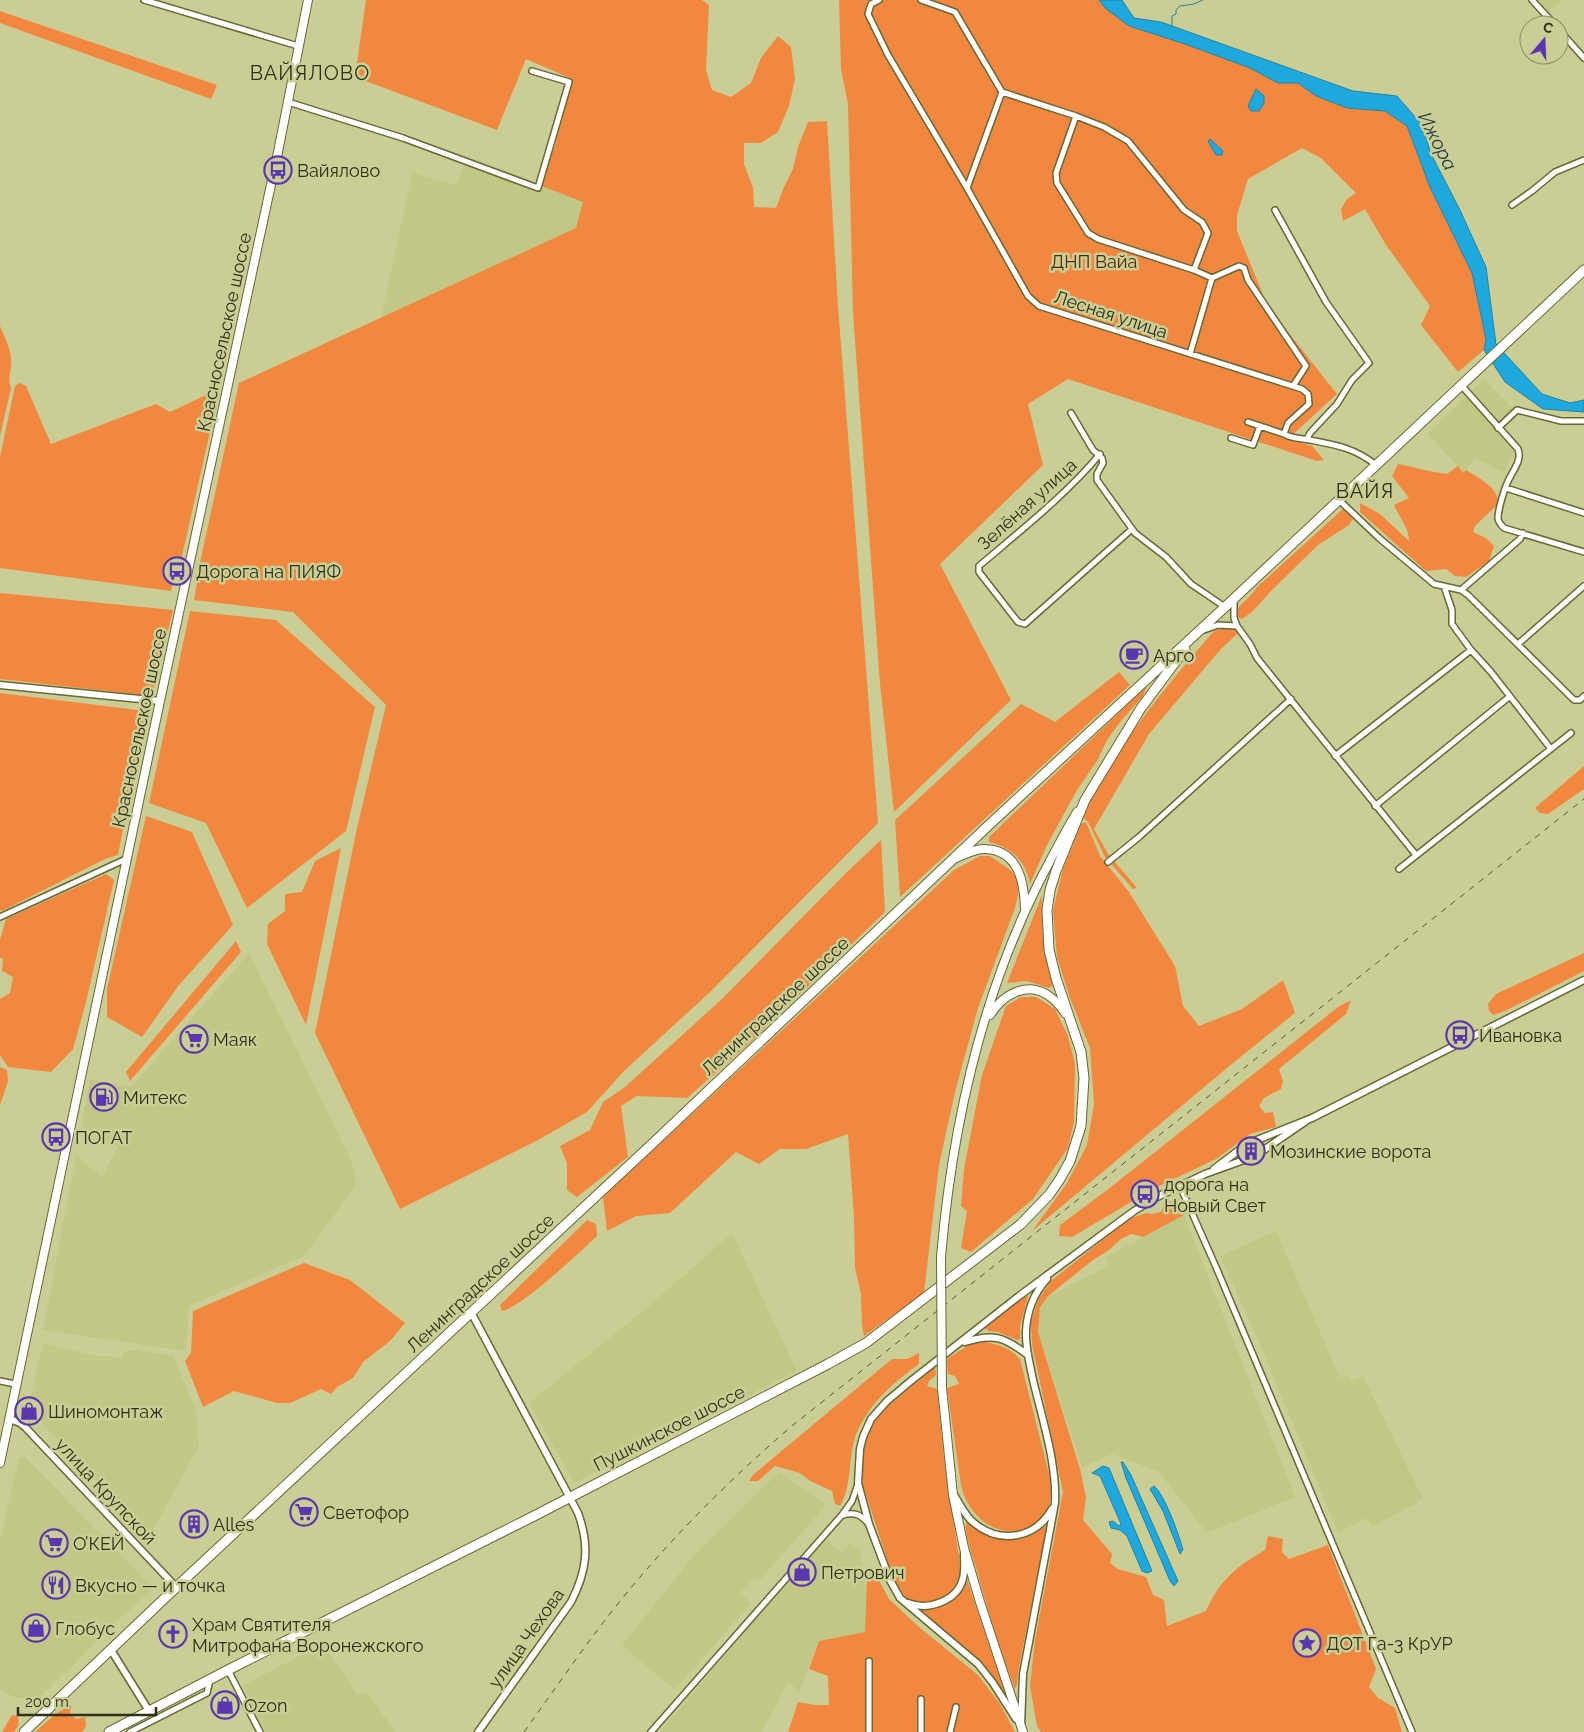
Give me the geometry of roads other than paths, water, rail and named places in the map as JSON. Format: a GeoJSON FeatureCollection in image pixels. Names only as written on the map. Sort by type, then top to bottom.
{"type":"FeatureCollection","features":[{"type":"Feature","properties":{"kind":"main road","name":"Красносельское шоссе"},"geometry":{"type":"LineString","coordinates":[[0,1463],[126,859],[229,383],[308,0]]}},
{"type":"Feature","properties":{"kind":"main road"},"geometry":{"type":"LineString","coordinates":[[1195,635],[1584,270]]}},
{"type":"Feature","properties":{"kind":"main road","name":"Пушкинское шоссе"},"geometry":{"type":"LineString","coordinates":[[109,1732],[570,1498],[866,1343],[1021,1224],[1049,1195],[1070,1162],[1077,1141],[1084,1101],[1081,1052],[1056,978],[1049,950],[1047,910],[1050,890],[1085,800],[1141,708],[1195,635]]}},
{"type":"Feature","properties":{"kind":"main road","name":"Ленинградское шоссе"},"geometry":{"type":"LineString","coordinates":[[24,1732],[1195,635]]}},
{"type":"Feature","properties":{"kind":"main road"},"geometry":{"type":"LineString","coordinates":[[1022,1729],[964,1548],[953,1495],[942,1388],[941,1257],[951,1167],[962,1104],[984,1025],[1000,975],[1026,909],[1057,846],[1085,800]]}},
{"type":"Feature","properties":{"kind":"main road"},"geometry":{"type":"LineString","coordinates":[[956,858],[976,850],[987,849],[1000,852],[1009,858],[1022,878],[1026,909]]}},
{"type":"Feature","properties":{"kind":"main road"},"geometry":{"type":"LineString","coordinates":[[984,1025],[1002,999],[1013,993],[1028,989],[1041,991],[1054,999],[1069,1018]]}},
{"type":"Feature","properties":{"kind":"street"},"geometry":{"type":"LineString","coordinates":[[144,0],[298,46]]}},
{"type":"Feature","properties":{"kind":"street","name":"Лесная улица"},"geometry":{"type":"LineString","coordinates":[[879,0],[871,4],[868,14],[888,55],[967,188],[1028,296],[1039,306],[1302,389],[1308,394],[1309,404],[1288,423],[1284,434]]}},
{"type":"Feature","properties":{"kind":"street"},"geometry":{"type":"LineString","coordinates":[[921,0],[955,12],[1002,92],[1076,116],[1104,127],[1128,141],[1184,210],[1202,222],[1208,233],[1194,270]]}},
{"type":"Feature","properties":{"kind":"street"},"geometry":{"type":"LineString","coordinates":[[1532,0],[1545,15]]}},
{"type":"Feature","properties":{"kind":"street"},"geometry":{"type":"LineString","coordinates":[[1569,41],[1584,58]]}},
{"type":"Feature","properties":{"kind":"street"},"geometry":{"type":"LineString","coordinates":[[288,102],[403,138],[538,188],[569,82],[532,71]]}},
{"type":"Feature","properties":{"kind":"street"},"geometry":{"type":"LineString","coordinates":[[967,188],[1002,92]]}},
{"type":"Feature","properties":{"kind":"street"},"geometry":{"type":"LineString","coordinates":[[1076,116],[1056,173],[1057,183],[1088,233],[1212,278],[1239,266],[1244,268],[1248,280],[1306,366],[1292,386]]}},
{"type":"Feature","properties":{"kind":"street"},"geometry":{"type":"LineString","coordinates":[[1512,204],[1532,191],[1555,172],[1584,160]]}},
{"type":"Feature","properties":{"kind":"street"},"geometry":{"type":"LineString","coordinates":[[1275,210],[1326,302],[1369,362],[1352,380],[1337,404],[1310,433],[1307,439]]}},
{"type":"Feature","properties":{"kind":"street"},"geometry":{"type":"LineString","coordinates":[[1190,354],[1212,278]]}},
{"type":"Feature","properties":{"kind":"street"},"geometry":{"type":"LineString","coordinates":[[1461,385],[1518,449],[1520,454],[1506,488],[1498,518],[1500,524],[1504,528],[1584,552]]}},
{"type":"Feature","properties":{"kind":"street"},"geometry":{"type":"LineString","coordinates":[[1498,428],[1517,410],[1561,421],[1584,421]]}},
{"type":"Feature","properties":{"kind":"street"},"geometry":{"type":"LineString","coordinates":[[1071,413],[1093,450],[1100,454]]}},
{"type":"Feature","properties":{"kind":"street"},"geometry":{"type":"LineString","coordinates":[[1248,422],[1292,438],[1307,439],[1352,449],[1376,465]]}},
{"type":"Feature","properties":{"kind":"street"},"geometry":{"type":"LineString","coordinates":[[1230,438],[1253,445],[1260,426]]}},
{"type":"Feature","properties":{"kind":"street","name":"Зелёная улица"},"geometry":{"type":"LineString","coordinates":[[1100,454],[1103,463],[1097,474],[1097,480],[1132,529],[1166,557],[1191,584],[1225,607]]}},
{"type":"Feature","properties":{"kind":"street","name":"Зелёная улица"},"geometry":{"type":"LineString","coordinates":[[1100,454],[1086,471],[979,566],[979,572],[1018,622],[1025,624],[1132,529]]}},
{"type":"Feature","properties":{"kind":"street"},"geometry":{"type":"LineString","coordinates":[[1506,488],[1584,513]]}},
{"type":"Feature","properties":{"kind":"street"},"geometry":{"type":"LineString","coordinates":[[1339,500],[1379,538],[1434,584],[1461,590],[1574,700],[1580,700],[1584,696]]}},
{"type":"Feature","properties":{"kind":"street"},"geometry":{"type":"LineString","coordinates":[[1461,590],[1520,540],[1523,533]]}},
{"type":"Feature","properties":{"kind":"street"},"geometry":{"type":"LineString","coordinates":[[1444,586],[1452,610],[1452,624],[1551,749]]}},
{"type":"Feature","properties":{"kind":"street"},"geometry":{"type":"LineString","coordinates":[[1518,644],[1584,586]]}},
{"type":"Feature","properties":{"kind":"street"},"geometry":{"type":"LineString","coordinates":[[1234,599],[1234,618],[1237,626],[1257,658],[1416,856]]}},
{"type":"Feature","properties":{"kind":"street"},"geometry":{"type":"LineString","coordinates":[[1195,635],[1218,625],[1237,626]]}},
{"type":"Feature","properties":{"kind":"street"},"geometry":{"type":"LineString","coordinates":[[1335,756],[1471,650]]}},
{"type":"Feature","properties":{"kind":"street"},"geometry":{"type":"LineString","coordinates":[[0,685],[160,701]]}},
{"type":"Feature","properties":{"kind":"street"},"geometry":{"type":"LineString","coordinates":[[1375,806],[1509,697]]}},
{"type":"Feature","properties":{"kind":"street"},"geometry":{"type":"LineString","coordinates":[[1108,862],[1139,837],[1290,699]]}},
{"type":"Feature","properties":{"kind":"street"},"geometry":{"type":"LineString","coordinates":[[1399,869],[1571,733]]}},
{"type":"Feature","properties":{"kind":"street"},"geometry":{"type":"LineString","coordinates":[[0,917],[126,859]]}},
{"type":"Feature","properties":{"kind":"street"},"geometry":{"type":"LineString","coordinates":[[1209,1172],[1257,1140],[1306,1121],[1584,980]]}},
{"type":"Feature","properties":{"kind":"street"},"geometry":{"type":"LineString","coordinates":[[651,1732],[842,1515],[852,1501],[858,1483],[860,1449],[863,1438],[871,1419],[888,1401],[960,1343],[1134,1211],[1209,1172],[1242,1162],[1264,1151],[1306,1121]]}},
{"type":"Feature","properties":{"kind":"street"},"geometry":{"type":"LineString","coordinates":[[1257,1140],[1264,1144],[1264,1151]]}},
{"type":"Feature","properties":{"kind":"street"},"geometry":{"type":"LineString","coordinates":[[1238,1151],[1236,1156],[1242,1162]]}},
{"type":"Feature","properties":{"kind":"street"},"geometry":{"type":"LineString","coordinates":[[1180,1186],[1412,1732]]}},
{"type":"Feature","properties":{"kind":"street"},"geometry":{"type":"LineString","coordinates":[[1022,1729],[1022,1674],[1055,1503],[1055,1479],[1028,1355],[1025,1332],[1030,1309],[1042,1284],[1056,1269]]}},
{"type":"Feature","properties":{"kind":"street","name":"улица Чехова"},"geometry":{"type":"LineString","coordinates":[[472,1314],[570,1498],[582,1526],[586,1544],[586,1560],[577,1589],[563,1613],[478,1732]]}},
{"type":"Feature","properties":{"kind":"street"},"geometry":{"type":"LineString","coordinates":[[960,1343],[976,1338],[1000,1338],[1013,1344],[1028,1355]]}},
{"type":"Feature","properties":{"kind":"street"},"geometry":{"type":"LineString","coordinates":[[0,1381],[15,1384]]}},
{"type":"Feature","properties":{"kind":"street","name":"улица Крупской"},"geometry":{"type":"LineString","coordinates":[[10,1419],[25,1427],[177,1588]]}},
{"type":"Feature","properties":{"kind":"street"},"geometry":{"type":"LineString","coordinates":[[858,1483],[869,1524],[897,1594],[978,1664],[993,1683],[1022,1729]]}},
{"type":"Feature","properties":{"kind":"street"},"geometry":{"type":"LineString","coordinates":[[953,1495],[972,1522],[982,1529],[1003,1536],[1026,1533],[1036,1529],[1044,1522],[1055,1503]]}},
{"type":"Feature","properties":{"kind":"street"},"geometry":{"type":"LineString","coordinates":[[842,1515],[855,1513],[861,1515],[869,1524]]}},
{"type":"Feature","properties":{"kind":"street"},"geometry":{"type":"LineString","coordinates":[[904,1602],[916,1606],[928,1606],[943,1601],[952,1595],[963,1580],[964,1548]]}},
{"type":"Feature","properties":{"kind":"street"},"geometry":{"type":"LineString","coordinates":[[111,1650],[149,1711]]}},
{"type":"Feature","properties":{"kind":"street"},"geometry":{"type":"LineString","coordinates":[[869,1661],[869,1732]]}},
{"type":"Feature","properties":{"kind":"street"},"geometry":{"type":"LineString","coordinates":[[228,1670],[260,1732]]}},
{"type":"Feature","properties":{"kind":"street"},"geometry":{"type":"LineString","coordinates":[[130,1732],[207,1693],[211,1679]]}},
{"type":"Feature","properties":{"kind":"street"},"geometry":{"type":"LineString","coordinates":[[921,1699],[921,1732]]}},
{"type":"Feature","properties":{"kind":"street"},"geometry":{"type":"LineString","coordinates":[[950,1732],[956,1707]]}},
{"type":"Feature","properties":{"kind":"water","name":"Ижора"},"geometry":{"type":"Polygon","coordinates":[[[1099,0],[1122,0],[1134,18],[1161,22],[1353,91],[1397,96],[1422,125],[1431,154],[1459,208],[1486,267],[1496,344],[1542,394],[1570,403],[1584,400],[1584,412],[1543,409],[1505,382],[1484,350],[1486,339],[1472,273],[1430,187],[1407,126],[1385,111],[1347,108],[1316,96],[1298,83],[1278,83],[1250,68],[1129,26],[1105,8],[1099,0]]]}},
{"type":"Feature","properties":{"kind":"water"},"geometry":{"type":"Polygon","coordinates":[[[1256,89],[1264,96],[1264,103],[1259,111],[1251,111],[1248,106],[1256,89]]]}},
{"type":"Feature","properties":{"kind":"water"},"geometry":{"type":"Polygon","coordinates":[[[1210,139],[1223,151],[1222,155],[1216,155],[1208,141],[1210,139]]]}},
{"type":"Feature","properties":{"kind":"water"},"geometry":{"type":"Polygon","coordinates":[[[1121,1462],[1123,1462],[1131,1475],[1178,1581],[1174,1586],[1170,1581],[1121,1462]]]}},
{"type":"Feature","properties":{"kind":"water"},"geometry":{"type":"Polygon","coordinates":[[[1103,1466],[1109,1468],[1152,1571],[1147,1573],[1142,1571],[1127,1536],[1120,1530],[1111,1528],[1109,1522],[1113,1521],[1119,1526],[1121,1524],[1100,1476],[1092,1473],[1103,1466]]]}},
{"type":"Feature","properties":{"kind":"water"},"geometry":{"type":"Polygon","coordinates":[[[1154,1486],[1163,1498],[1175,1526],[1183,1550],[1180,1554],[1163,1511],[1150,1489],[1154,1486]]]}},
{"type":"Feature","properties":{"kind":"waterway"},"geometry":{"type":"LineString","coordinates":[[1172,26],[1172,16],[1176,14],[1176,10],[1180,6],[1194,4],[1203,0]]}},
{"type":"Feature","properties":{"kind":"railway"},"geometry":{"type":"LineString","coordinates":[[524,1732],[620,1601],[653,1562],[731,1481],[793,1425],[1584,799]]}},
{"type":"Feature","properties":{"kind":"place","name":"Вайялово"},"geometry":{"type":"Point","coordinates":[278,170]}},
{"type":"Feature","properties":{"kind":"place","name":"Дорога на ПИЯФ"},"geometry":{"type":"Point","coordinates":[177,571]}},
{"type":"Feature","properties":{"kind":"place","name":"Арго"},"geometry":{"type":"Point","coordinates":[1134,655]}},
{"type":"Feature","properties":{"kind":"place","name":"Ивановка"},"geometry":{"type":"Point","coordinates":[1460,1035]}},
{"type":"Feature","properties":{"kind":"place","name":"Маяк"},"geometry":{"type":"Point","coordinates":[194,1039]}},
{"type":"Feature","properties":{"kind":"place","name":"Митекс"},"geometry":{"type":"Point","coordinates":[104,1097]}},
{"type":"Feature","properties":{"kind":"place","name":"ПОГАТ"},"geometry":{"type":"Point","coordinates":[56,1137]}},
{"type":"Feature","properties":{"kind":"place","name":"Мозинские ворота"},"geometry":{"type":"Point","coordinates":[1251,1151]}},
{"type":"Feature","properties":{"kind":"place","name":"дорога на Новый Свет"},"geometry":{"type":"Point","coordinates":[1145,1194]}},
{"type":"Feature","properties":{"kind":"place","name":"Шиномонтаж"},"geometry":{"type":"Point","coordinates":[29,1411]}},
{"type":"Feature","properties":{"kind":"place","name":"Светофор"},"geometry":{"type":"Point","coordinates":[304,1512]}},
{"type":"Feature","properties":{"kind":"place","name":"Alles"},"geometry":{"type":"Point","coordinates":[194,1524]}},
{"type":"Feature","properties":{"kind":"place","name":"О’КЕЙ"},"geometry":{"type":"Point","coordinates":[54,1543]}},
{"type":"Feature","properties":{"kind":"place","name":"Петрович"},"geometry":{"type":"Point","coordinates":[802,1572]}},
{"type":"Feature","properties":{"kind":"place","name":"Вкусно — и точка"},"geometry":{"type":"Point","coordinates":[56,1585]}},
{"type":"Feature","properties":{"kind":"place","name":"Глобус"},"geometry":{"type":"Point","coordinates":[36,1628]}},
{"type":"Feature","properties":{"kind":"place","name":"Храм Святителя Митрофана Воронежского"},"geometry":{"type":"Point","coordinates":[173,1634]}},
{"type":"Feature","properties":{"kind":"place","name":"ДОТ Га-3 КрУР"},"geometry":{"type":"Point","coordinates":[1307,1643]}},
{"type":"Feature","properties":{"kind":"place","name":"Ozon"},"geometry":{"type":"Point","coordinates":[225,1705]}},
{"type":"Feature","properties":{"kind":"district","name":"ВАЙЯЛОВО"},"geometry":{"type":"Point","coordinates":[310,73]}},
{"type":"Feature","properties":{"kind":"district","name":"ВАЙЯ"},"geometry":{"type":"Point","coordinates":[1365,491]}},
{"type":"Feature","properties":{"kind":"park label","name":"ДНП Вайа"},"geometry":{"type":"Point","coordinates":[1094,261]}}]}
